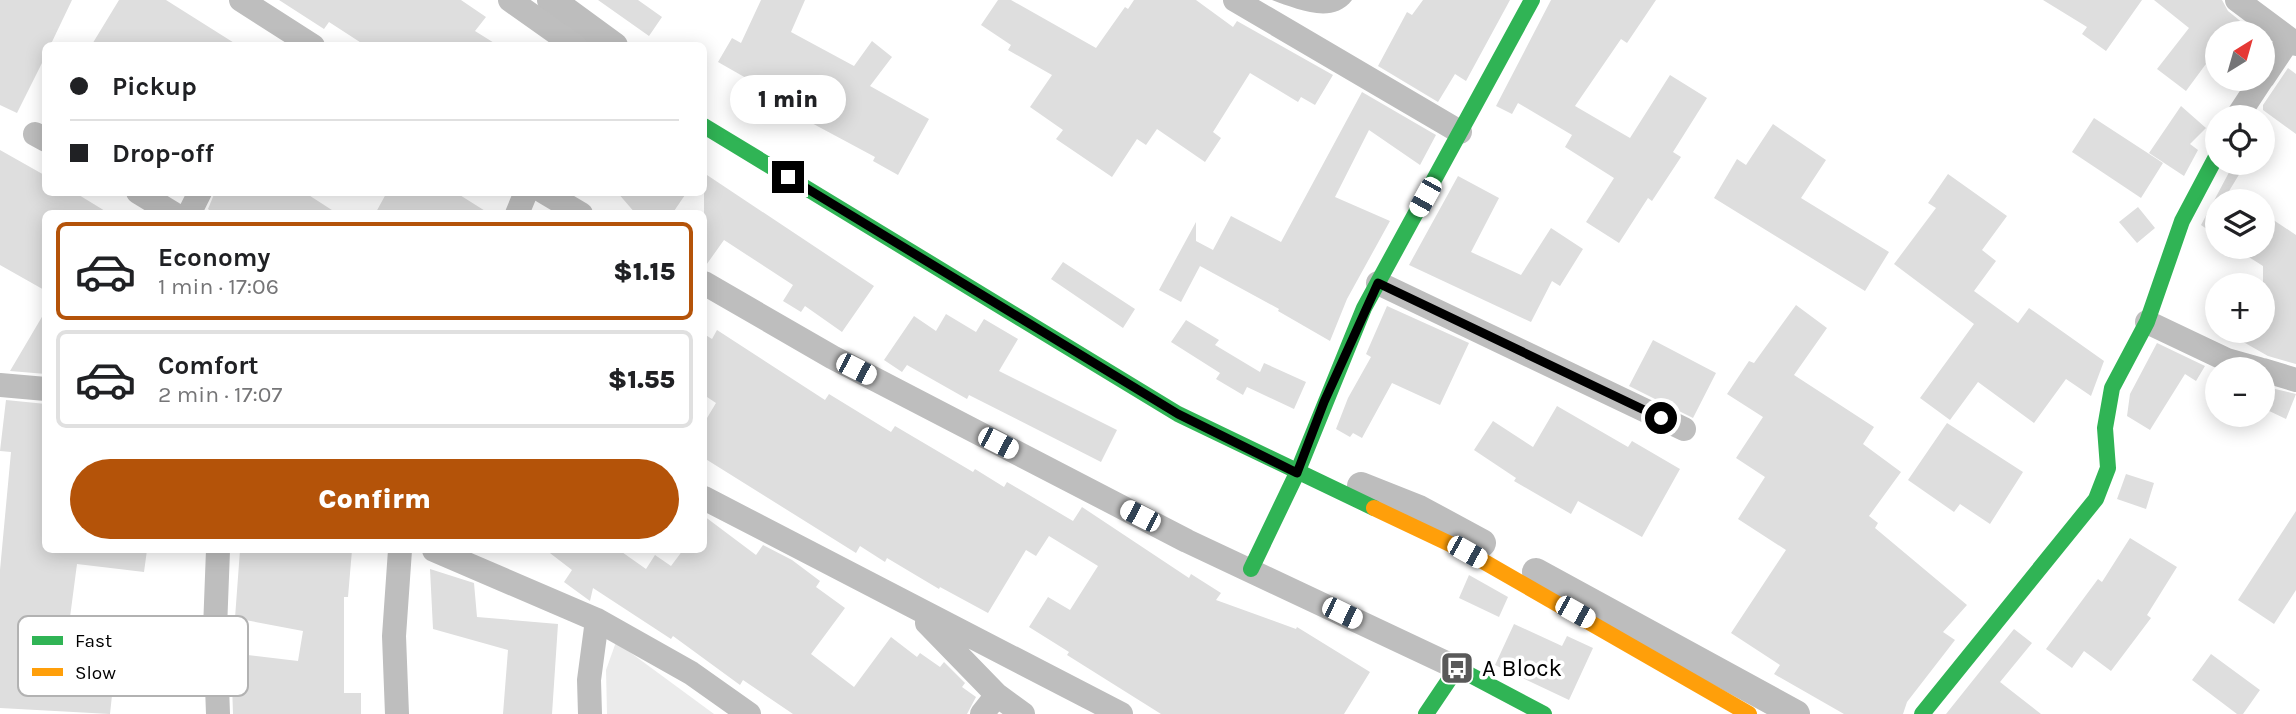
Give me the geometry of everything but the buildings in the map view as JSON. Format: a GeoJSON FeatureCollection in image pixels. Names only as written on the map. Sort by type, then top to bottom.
{"type":"FeatureCollection","features":[{"type":"Feature","properties":{"kind":"street"},"geometry":{"type":"LineString","coordinates":[[241,0],[282,37],[299,42]]}},
{"type":"Feature","properties":{"kind":"street"},"geometry":{"type":"LineString","coordinates":[[510,0],[569,42]]}},
{"type":"Feature","properties":{"kind":"street"},"geometry":{"type":"LineString","coordinates":[[1235,0],[1461,132]]}},
{"type":"Feature","properties":{"kind":"street"},"geometry":{"type":"LineString","coordinates":[[1251,569],[1378,283],[1532,0]]}},
{"type":"Feature","properties":{"kind":"street"},"geometry":{"type":"LineString","coordinates":[[2237,0],[2293,42],[2275,64]]}},
{"type":"Feature","properties":{"kind":"street"},"geometry":{"type":"LineString","coordinates":[[707,128],[1178,414],[1298,468],[1467,552],[1618,636],[1749,714]]}},
{"type":"Feature","properties":{"kind":"street"},"geometry":{"type":"LineString","coordinates":[[1922,714],[1962,660],[2096,499],[2108,468],[2105,428],[2112,388],[2147,321],[2182,221],[2206,175]]}},
{"type":"Feature","properties":{"kind":"street"},"geometry":{"type":"LineString","coordinates":[[145,196],[167,210]]}},
{"type":"Feature","properties":{"kind":"street"},"geometry":{"type":"LineString","coordinates":[[551,196],[574,210]]}},
{"type":"Feature","properties":{"kind":"street"},"geometry":{"type":"LineString","coordinates":[[1378,283],[1684,429]]}},
{"type":"Feature","properties":{"kind":"street"},"geometry":{"type":"LineString","coordinates":[[707,286],[857,370],[1187,541],[1466,673],[1544,714]]}},
{"type":"Feature","properties":{"kind":"street"},"geometry":{"type":"LineString","coordinates":[[2147,321],[2221,357]]}},
{"type":"Feature","properties":{"kind":"street"},"geometry":{"type":"LineString","coordinates":[[2275,374],[2296,380]]}},
{"type":"Feature","properties":{"kind":"street"},"geometry":{"type":"LineString","coordinates":[[0,385],[42,388]]}},
{"type":"Feature","properties":{"kind":"street"},"geometry":{"type":"LineString","coordinates":[[707,500],[1121,714]]}},
{"type":"Feature","properties":{"kind":"street"},"geometry":{"type":"LineString","coordinates":[[215,616],[218,553]]}},
{"type":"Feature","properties":{"kind":"street"},"geometry":{"type":"LineString","coordinates":[[397,714],[394,636],[401,553]]}},
{"type":"Feature","properties":{"kind":"street"},"geometry":{"type":"LineString","coordinates":[[441,553],[597,620],[691,674],[749,714]]}},
{"type":"Feature","properties":{"kind":"street"},"geometry":{"type":"LineString","coordinates":[[912,608],[989,705],[1023,714]]}},
{"type":"Feature","properties":{"kind":"street"},"geometry":{"type":"LineString","coordinates":[[590,714],[589,680],[597,620]]}},
{"type":"Feature","properties":{"kind":"street"},"geometry":{"type":"LineString","coordinates":[[1464,696],[1466,673]]}},
{"type":"Feature","properties":{"kind":"street"},"geometry":{"type":"LineString","coordinates":[[1426,714],[1466,673]]}},
{"type":"Feature","properties":{"kind":"street"},"geometry":{"type":"LineString","coordinates":[[217,696],[218,714]]}},
{"type":"Feature","properties":{"kind":"shaded area"},"geometry":{"type":"Polygon","coordinates":[[[1272,0],[1352,0],[1335,12],[1314,13],[1272,0]]]}},
{"type":"Feature","properties":{"kind":"shaded area"},"geometry":{"type":"Polygon","coordinates":[[[616,642],[714,714],[607,714],[606,670],[616,642]]]}},
{"type":"Feature","properties":{"kind":"waterway"},"geometry":{"type":"LineString","coordinates":[[551,0],[609,42]]}},
{"type":"Feature","properties":{"kind":"waterway"},"geometry":{"type":"LineString","coordinates":[[1361,486],[1419,509],[1482,543]]}},
{"type":"Feature","properties":{"kind":"waterway"},"geometry":{"type":"LineString","coordinates":[[1536,572],[1796,714]]}},
{"type":"Feature","properties":{"kind":"traffic: fast"},"geometry":{"type":"LineString","coordinates":[[1251,569],[1297,473],[1364,308],[1532,0]]}},
{"type":"Feature","properties":{"kind":"traffic: fast"},"geometry":{"type":"LineString","coordinates":[[707,128],[1178,414],[1374,508]]}},
{"type":"Feature","properties":{"kind":"traffic: fast"},"geometry":{"type":"LineString","coordinates":[[1922,714],[2096,499],[2108,468],[2105,428],[2112,388],[2147,322],[2182,221],[2206,175]]}},
{"type":"Feature","properties":{"kind":"traffic: fast"},"geometry":{"type":"LineString","coordinates":[[1426,714],[1457,668],[1544,714]]}},
{"type":"Feature","properties":{"kind":"traffic: slow"},"geometry":{"type":"LineString","coordinates":[[1374,508],[1467,552],[1749,714]]}},
{"type":"Feature","properties":{"kind":"place","name":"A Block"},"geometry":{"type":"Point","coordinates":[1457,668]}},
{"type":"Feature","properties":{"kind":"route"},"geometry":{"type":"LineString","coordinates":[[788,177],[1178,414],[1297,473],[1324,402],[1378,283],[1661,418]]}}]}
